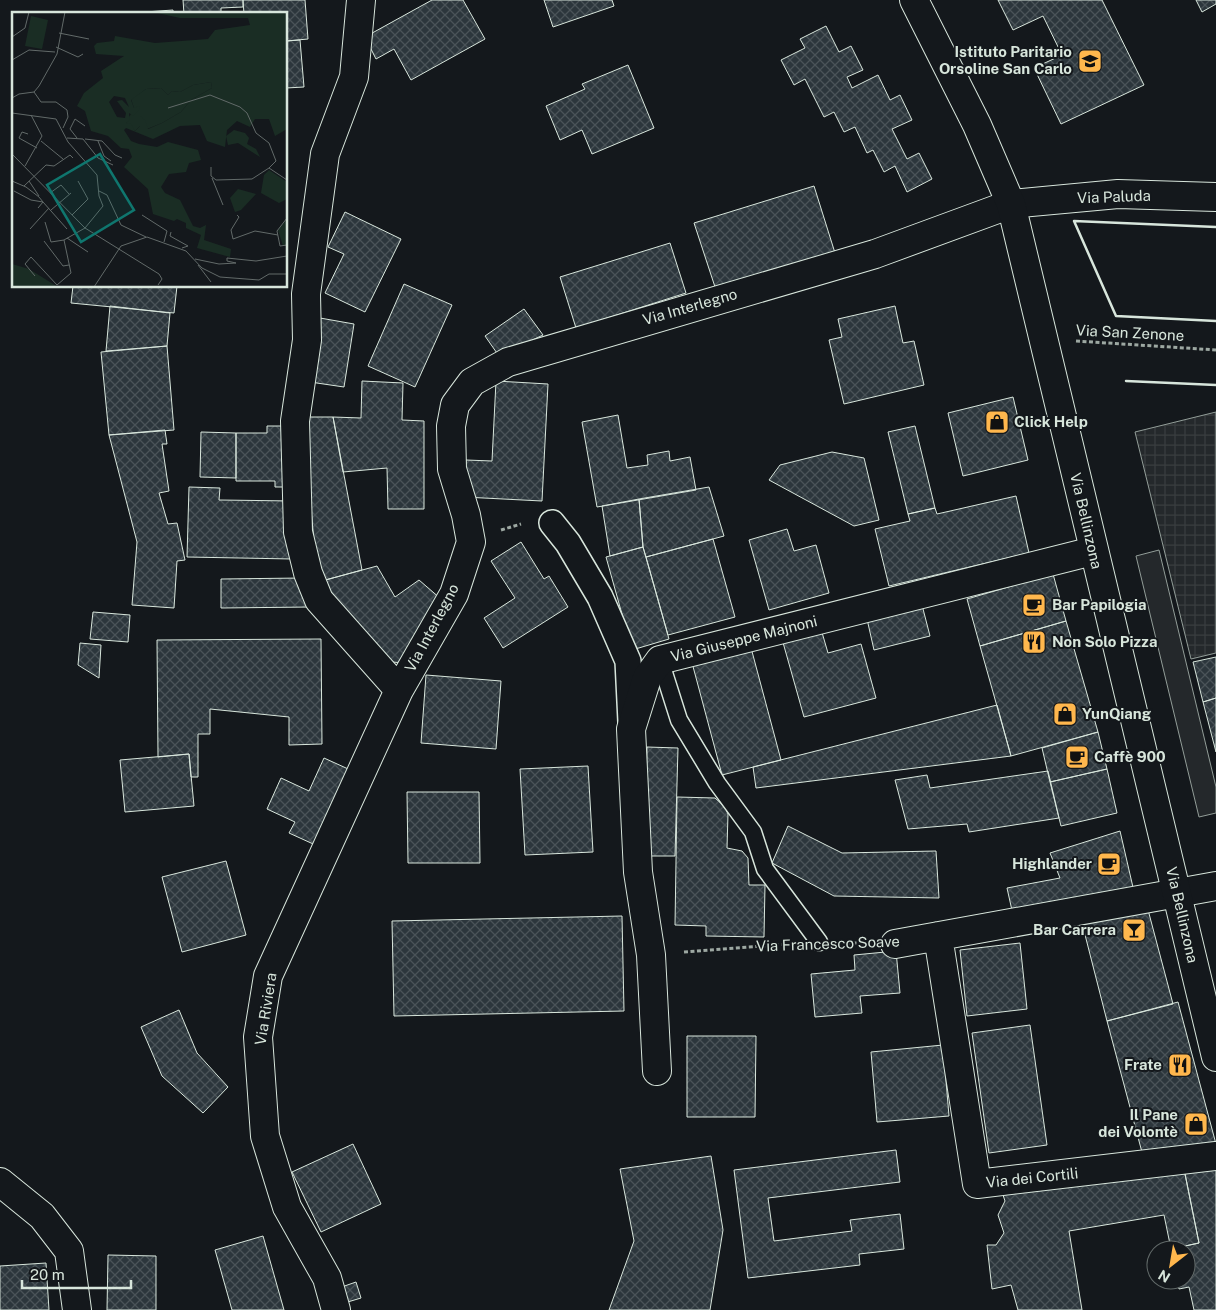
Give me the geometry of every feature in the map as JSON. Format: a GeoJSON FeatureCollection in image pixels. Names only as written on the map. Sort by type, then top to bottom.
{"type":"FeatureCollection","features":[{"type":"Feature","properties":{"kind":"street","name":"Via Interlegno"},"geometry":{"type":"LineString","coordinates":[[361,0],[354,77],[325,154],[306,294],[307,340],[294,421],[298,532],[308,573],[319,600],[399,690],[454,594],[471,542],[466,514],[452,469],[451,426],[455,405],[472,382],[516,359],[875,254],[1011,204]]}},
{"type":"Feature","properties":{"kind":"street","name":"Via Bellinzona"},"geometry":{"type":"LineString","coordinates":[[914,0],[976,125],[1011,204],[1216,1057]]}},
{"type":"Feature","properties":{"kind":"street","name":"Via Paluda"},"geometry":{"type":"LineString","coordinates":[[1011,204],[1118,194],[1216,197]]}},
{"type":"Feature","properties":{"kind":"street"},"geometry":{"type":"LineString","coordinates":[[552,523],[568,544],[600,597],[628,661],[631,729]]}},
{"type":"Feature","properties":{"kind":"street","name":"Via Giuseppe Majnoni"},"geometry":{"type":"LineString","coordinates":[[651,955],[638,872],[631,729],[647,678],[660,660],[1093,551]]}},
{"type":"Feature","properties":{"kind":"street","name":"Via Riviera"},"geometry":{"type":"LineString","coordinates":[[336,1310],[327,1278],[287,1207],[264,1136],[258,1037],[268,976],[399,690]]}},
{"type":"Feature","properties":{"kind":"street","name":"Via Francesco Soave"},"geometry":{"type":"LineString","coordinates":[[895,944],[1216,886]]}},
{"type":"Feature","properties":{"kind":"street","name":"Via dei Cortili"},"geometry":{"type":"LineString","coordinates":[[938,936],[977,1184],[1216,1156]]}},
{"type":"Feature","properties":{"kind":"street"},"geometry":{"type":"LineString","coordinates":[[651,955],[658,1071]]}},
{"type":"Feature","properties":{"kind":"street"},"geometry":{"type":"LineString","coordinates":[[0,1182],[42,1216],[68,1251],[77,1310]]}},
{"type":"Feature","properties":{"kind":"lane"},"geometry":{"type":"LineString","coordinates":[[660,660],[678,720],[717,784],[753,832],[765,869],[819,942]]}},
{"type":"Feature","properties":{"kind":"path","name":"Via San Zenone"},"geometry":{"type":"LineString","coordinates":[[1043,340],[1216,350]]}},
{"type":"Feature","properties":{"kind":"path"},"geometry":{"type":"LineString","coordinates":[[471,542],[520,524],[552,523]]}},
{"type":"Feature","properties":{"kind":"path","name":"Via Francesco Soave"},"geometry":{"type":"LineString","coordinates":[[651,955],[819,942],[895,944]]}},
{"type":"Feature","properties":{"kind":"shaded area"},"geometry":{"type":"Polygon","coordinates":[[[1216,412],[1216,653],[1191,659],[1135,432],[1216,412]]]}},
{"type":"Feature","properties":{"kind":"shaded area"},"geometry":{"type":"Polygon","coordinates":[[[1159,550],[1216,787],[1216,813],[1199,817],[1136,556],[1159,550]]]}},
{"type":"Feature","properties":{"kind":"building"},"geometry":{"type":"Polygon","coordinates":[[[183,0],[243,0],[243,7],[221,8],[221,12],[184,12],[183,0]]]}},
{"type":"Feature","properties":{"kind":"building"},"geometry":{"type":"Polygon","coordinates":[[[243,0],[305,0],[308,39],[288,41],[288,12],[244,12],[243,0]]]}},
{"type":"Feature","properties":{"kind":"building"},"geometry":{"type":"Polygon","coordinates":[[[432,0],[463,0],[485,39],[411,80],[394,49],[376,59],[365,37],[432,0]]]}},
{"type":"Feature","properties":{"kind":"building"},"geometry":{"type":"Polygon","coordinates":[[[544,0],[612,0],[614,6],[553,27],[544,0]]]}},
{"type":"Feature","properties":{"kind":"building","name":"Istituto Paritario Orsoline San Carlo"},"geometry":{"type":"Polygon","coordinates":[[[998,0],[1102,0],[1144,85],[1061,124],[1034,68],[1062,55],[1043,16],[1013,30],[998,0]]]}},
{"type":"Feature","properties":{"kind":"building"},"geometry":{"type":"Polygon","coordinates":[[[1196,0],[1216,0],[1216,4],[1202,12],[1196,0]]]}},
{"type":"Feature","properties":{"kind":"building"},"geometry":{"type":"Polygon","coordinates":[[[173,10],[173,12],[145,12],[173,10]]]}},
{"type":"Feature","properties":{"kind":"building"},"geometry":{"type":"Polygon","coordinates":[[[826,26],[839,52],[851,46],[863,70],[847,77],[852,88],[878,75],[890,100],[900,95],[912,120],[892,129],[907,159],[919,153],[932,179],[907,192],[895,166],[884,172],[873,150],[867,153],[855,127],[844,132],[834,112],[824,117],[805,79],[794,85],[781,60],[805,48],[800,39],[826,26]]]}},
{"type":"Feature","properties":{"kind":"building"},"geometry":{"type":"Polygon","coordinates":[[[300,40],[304,87],[288,88],[288,41],[300,40]]]}},
{"type":"Feature","properties":{"kind":"building"},"geometry":{"type":"Polygon","coordinates":[[[628,65],[654,128],[592,154],[582,130],[560,140],[546,106],[585,89],[582,84],[628,65]]]}},
{"type":"Feature","properties":{"kind":"building"},"geometry":{"type":"Polygon","coordinates":[[[814,186],[835,253],[716,290],[694,223],[814,186]]]}},
{"type":"Feature","properties":{"kind":"building"},"geometry":{"type":"Polygon","coordinates":[[[345,212],[401,239],[365,312],[325,293],[344,254],[328,247],[345,212]]]}},
{"type":"Feature","properties":{"kind":"building"},"geometry":{"type":"Polygon","coordinates":[[[670,243],[686,293],[576,328],[560,277],[670,243]]]}},
{"type":"Feature","properties":{"kind":"building"},"geometry":{"type":"Polygon","coordinates":[[[404,284],[452,305],[415,387],[368,366],[404,284]]]}},
{"type":"Feature","properties":{"kind":"building"},"geometry":{"type":"Polygon","coordinates":[[[73,288],[177,288],[174,313],[71,303],[73,288]]]}},
{"type":"Feature","properties":{"kind":"building"},"geometry":{"type":"Polygon","coordinates":[[[110,306],[170,313],[167,346],[106,351],[110,306]]]}},
{"type":"Feature","properties":{"kind":"building"},"geometry":{"type":"Polygon","coordinates":[[[895,306],[903,343],[914,341],[924,385],[844,404],[829,340],[842,337],[838,319],[895,306]]]}},
{"type":"Feature","properties":{"kind":"building"},"geometry":{"type":"Polygon","coordinates":[[[524,309],[543,335],[499,356],[485,336],[524,309]]]}},
{"type":"Feature","properties":{"kind":"building"},"geometry":{"type":"Polygon","coordinates":[[[320,318],[354,324],[344,387],[310,382],[320,318]]]}},
{"type":"Feature","properties":{"kind":"building"},"geometry":{"type":"Polygon","coordinates":[[[167,346],[174,430],[109,435],[101,352],[167,346]]]}},
{"type":"Feature","properties":{"kind":"building"},"geometry":{"type":"Polygon","coordinates":[[[362,381],[403,383],[402,420],[424,421],[424,509],[388,509],[387,468],[343,472],[333,417],[361,418],[362,381]]]}},
{"type":"Feature","properties":{"kind":"building"},"geometry":{"type":"Polygon","coordinates":[[[496,381],[548,384],[542,501],[464,497],[466,460],[492,461],[496,381]]]}},
{"type":"Feature","properties":{"kind":"building"},"geometry":{"type":"Polygon","coordinates":[[[1013,397],[1028,460],[963,476],[948,413],[1013,397]]]}},
{"type":"Feature","properties":{"kind":"building"},"geometry":{"type":"Polygon","coordinates":[[[618,415],[627,468],[648,465],[647,455],[669,451],[670,461],[690,457],[696,490],[597,507],[582,422],[618,415]]]}},
{"type":"Feature","properties":{"kind":"building"},"geometry":{"type":"Polygon","coordinates":[[[302,417],[333,417],[362,570],[318,582],[302,417]]]}},
{"type":"Feature","properties":{"kind":"building"},"geometry":{"type":"Polygon","coordinates":[[[267,426],[287,426],[287,487],[275,487],[275,481],[236,481],[236,433],[267,433],[267,426]]]}},
{"type":"Feature","properties":{"kind":"building"},"geometry":{"type":"Polygon","coordinates":[[[915,426],[935,508],[908,514],[888,432],[915,426]]]}},
{"type":"Feature","properties":{"kind":"building"},"geometry":{"type":"Polygon","coordinates":[[[165,430],[167,444],[162,444],[169,491],[159,493],[168,524],[177,523],[185,560],[177,561],[174,608],[132,605],[137,542],[109,435],[165,430]]]}},
{"type":"Feature","properties":{"kind":"building"},"geometry":{"type":"Polygon","coordinates":[[[201,432],[236,433],[236,478],[200,477],[201,432]]]}},
{"type":"Feature","properties":{"kind":"building"},"geometry":{"type":"Polygon","coordinates":[[[832,452],[864,458],[879,520],[854,526],[769,480],[780,465],[832,452]]]}},
{"type":"Feature","properties":{"kind":"building"},"geometry":{"type":"Polygon","coordinates":[[[189,487],[220,488],[219,500],[293,501],[292,559],[187,557],[189,487]]]}},
{"type":"Feature","properties":{"kind":"building"},"geometry":{"type":"Polygon","coordinates":[[[709,487],[724,536],[646,557],[643,547],[639,499],[709,487]]]}},
{"type":"Feature","properties":{"kind":"building"},"geometry":{"type":"Polygon","coordinates":[[[1016,496],[1029,553],[889,586],[875,529],[910,521],[908,514],[935,508],[937,514],[1016,496]]]}},
{"type":"Feature","properties":{"kind":"building"},"geometry":{"type":"Polygon","coordinates":[[[639,499],[643,547],[610,556],[602,506],[639,499]]]}},
{"type":"Feature","properties":{"kind":"building"},"geometry":{"type":"Polygon","coordinates":[[[787,529],[794,551],[816,545],[829,593],[769,610],[749,540],[787,529]]]}},
{"type":"Feature","properties":{"kind":"building"},"geometry":{"type":"Polygon","coordinates":[[[713,539],[735,617],[668,635],[646,557],[713,539]]]}},
{"type":"Feature","properties":{"kind":"building"},"geometry":{"type":"Polygon","coordinates":[[[521,542],[544,579],[549,576],[568,607],[503,648],[484,618],[515,598],[491,561],[521,542]]]}},
{"type":"Feature","properties":{"kind":"building"},"geometry":{"type":"Polygon","coordinates":[[[643,547],[669,639],[632,650],[606,557],[643,547]]]}},
{"type":"Feature","properties":{"kind":"building"},"geometry":{"type":"Polygon","coordinates":[[[377,566],[395,597],[419,580],[441,599],[403,663],[382,661],[318,582],[377,566]]]}},
{"type":"Feature","properties":{"kind":"building"},"geometry":{"type":"Polygon","coordinates":[[[1053,574],[1066,621],[980,646],[967,599],[1053,574]]]}},
{"type":"Feature","properties":{"kind":"building"},"geometry":{"type":"Polygon","coordinates":[[[302,578],[311,607],[221,608],[221,579],[302,578]]]}},
{"type":"Feature","properties":{"kind":"building"},"geometry":{"type":"Polygon","coordinates":[[[922,605],[930,636],[874,650],[867,619],[922,605]]]}},
{"type":"Feature","properties":{"kind":"building"},"geometry":{"type":"Polygon","coordinates":[[[93,612],[130,615],[128,642],[90,639],[93,612]]]}},
{"type":"Feature","properties":{"kind":"building"},"geometry":{"type":"Polygon","coordinates":[[[1066,621],[1098,732],[1011,756],[980,646],[1066,621]]]}},
{"type":"Feature","properties":{"kind":"building"},"geometry":{"type":"Polygon","coordinates":[[[821,629],[828,653],[861,644],[876,698],[804,717],[782,639],[821,629]]]}},
{"type":"Feature","properties":{"kind":"building"},"geometry":{"type":"Polygon","coordinates":[[[321,639],[322,744],[289,745],[289,717],[210,709],[210,734],[198,734],[198,777],[191,777],[189,754],[158,757],[157,640],[321,639]]]}},
{"type":"Feature","properties":{"kind":"building"},"geometry":{"type":"Polygon","coordinates":[[[80,643],[101,645],[99,678],[78,665],[80,643]]]}},
{"type":"Feature","properties":{"kind":"building"},"geometry":{"type":"Polygon","coordinates":[[[750,644],[781,760],[722,775],[691,659],[750,644]]]}},
{"type":"Feature","properties":{"kind":"building"},"geometry":{"type":"Polygon","coordinates":[[[1216,657],[1216,698],[1203,702],[1193,662],[1216,657]]]}},
{"type":"Feature","properties":{"kind":"building"},"geometry":{"type":"Polygon","coordinates":[[[426,675],[501,681],[496,749],[421,743],[426,675]]]}},
{"type":"Feature","properties":{"kind":"building"},"geometry":{"type":"Polygon","coordinates":[[[1216,698],[1216,752],[1203,702],[1216,698]]]}},
{"type":"Feature","properties":{"kind":"building"},"geometry":{"type":"Polygon","coordinates":[[[997,705],[1011,756],[756,788],[753,767],[997,705]]]}},
{"type":"Feature","properties":{"kind":"building"},"geometry":{"type":"Polygon","coordinates":[[[1098,732],[1107,769],[1050,782],[1042,748],[1098,732]]]}},
{"type":"Feature","properties":{"kind":"building"},"geometry":{"type":"Polygon","coordinates":[[[647,747],[678,748],[675,856],[645,856],[647,747]]]}},
{"type":"Feature","properties":{"kind":"building"},"geometry":{"type":"Polygon","coordinates":[[[189,754],[194,806],[125,812],[120,760],[189,754]]]}},
{"type":"Feature","properties":{"kind":"building"},"geometry":{"type":"Polygon","coordinates":[[[324,758],[357,773],[322,848],[289,833],[295,822],[267,809],[281,778],[309,791],[324,758]]]}},
{"type":"Feature","properties":{"kind":"building"},"geometry":{"type":"Polygon","coordinates":[[[588,766],[593,852],[525,855],[520,769],[588,766]]]}},
{"type":"Feature","properties":{"kind":"building"},"geometry":{"type":"Polygon","coordinates":[[[1107,769],[1117,813],[1061,826],[1050,782],[1107,769]]]}},
{"type":"Feature","properties":{"kind":"building"},"geometry":{"type":"Polygon","coordinates":[[[1048,771],[1059,818],[969,832],[967,824],[908,829],[895,780],[927,775],[930,788],[1048,771]]]}},
{"type":"Feature","properties":{"kind":"building"},"geometry":{"type":"Polygon","coordinates":[[[407,792],[479,792],[480,863],[408,863],[407,792]]]}},
{"type":"Feature","properties":{"kind":"building"},"geometry":{"type":"Polygon","coordinates":[[[677,797],[715,798],[725,807],[728,814],[727,848],[742,851],[748,858],[749,885],[765,885],[764,937],[706,936],[706,926],[675,925],[677,797]]]}},
{"type":"Feature","properties":{"kind":"building"},"geometry":{"type":"Polygon","coordinates":[[[788,826],[842,853],[936,851],[939,898],[834,896],[772,863],[788,826]]]}},
{"type":"Feature","properties":{"kind":"building"},"geometry":{"type":"Polygon","coordinates":[[[1120,831],[1135,896],[1013,915],[1007,888],[1060,878],[1050,853],[1120,831]]]}},
{"type":"Feature","properties":{"kind":"building"},"geometry":{"type":"Polygon","coordinates":[[[226,861],[246,935],[182,952],[162,877],[226,861]]]}},
{"type":"Feature","properties":{"kind":"building"},"geometry":{"type":"Polygon","coordinates":[[[1147,906],[1173,1004],[1107,1021],[1082,923],[1147,906]]]}},
{"type":"Feature","properties":{"kind":"building"},"geometry":{"type":"Polygon","coordinates":[[[622,916],[624,1011],[394,1016],[392,921],[622,916]]]}},
{"type":"Feature","properties":{"kind":"building"},"geometry":{"type":"Polygon","coordinates":[[[1020,943],[1027,1009],[967,1016],[960,950],[1020,943]]]}},
{"type":"Feature","properties":{"kind":"building"},"geometry":{"type":"Polygon","coordinates":[[[896,951],[900,993],[860,996],[862,1013],[815,1017],[811,974],[855,970],[854,955],[896,951]]]}},
{"type":"Feature","properties":{"kind":"building"},"geometry":{"type":"Polygon","coordinates":[[[1178,1002],[1216,1144],[1143,1156],[1107,1021],[1178,1002]]]}},
{"type":"Feature","properties":{"kind":"building"},"geometry":{"type":"Polygon","coordinates":[[[179,1010],[197,1053],[228,1087],[203,1113],[162,1076],[141,1027],[179,1010]]]}},
{"type":"Feature","properties":{"kind":"building"},"geometry":{"type":"Polygon","coordinates":[[[1030,1025],[1047,1145],[989,1153],[972,1033],[1030,1025]]]}},
{"type":"Feature","properties":{"kind":"building"},"geometry":{"type":"Polygon","coordinates":[[[687,1036],[756,1036],[755,1117],[687,1117],[687,1036]]]}},
{"type":"Feature","properties":{"kind":"building"},"geometry":{"type":"Polygon","coordinates":[[[943,1045],[949,1116],[877,1122],[871,1052],[943,1045]]]}},
{"type":"Feature","properties":{"kind":"building"},"geometry":{"type":"Polygon","coordinates":[[[353,1144],[381,1204],[321,1232],[292,1172],[353,1144]]]}},
{"type":"Feature","properties":{"kind":"building"},"geometry":{"type":"Polygon","coordinates":[[[896,1150],[900,1182],[768,1198],[774,1241],[852,1231],[850,1220],[900,1214],[904,1249],[859,1254],[860,1265],[748,1278],[734,1170],[896,1150]]]}},
{"type":"Feature","properties":{"kind":"building"},"geometry":{"type":"Polygon","coordinates":[[[711,1156],[723,1230],[710,1310],[609,1310],[634,1241],[620,1169],[711,1156]]]}},
{"type":"Feature","properties":{"kind":"building"},"geometry":{"type":"Polygon","coordinates":[[[1216,1160],[1216,1310],[1194,1310],[1190,1290],[1196,1290],[1196,1244],[1199,1243],[1184,1169],[1216,1160]]]}},
{"type":"Feature","properties":{"kind":"building"},"geometry":{"type":"Polygon","coordinates":[[[1184,1169],[1199,1243],[1196,1244],[1196,1240],[1169,1240],[1164,1215],[1069,1231],[1082,1310],[1018,1310],[1011,1285],[992,1289],[987,1245],[996,1245],[1004,1233],[998,1215],[1005,1201],[1002,1192],[1184,1169]]]}},
{"type":"Feature","properties":{"kind":"building"},"geometry":{"type":"Polygon","coordinates":[[[263,1236],[284,1310],[232,1310],[215,1250],[263,1236]]]}},
{"type":"Feature","properties":{"kind":"building"},"geometry":{"type":"Polygon","coordinates":[[[108,1255],[156,1256],[156,1310],[107,1310],[108,1255]]]}},
{"type":"Feature","properties":{"kind":"building"},"geometry":{"type":"Polygon","coordinates":[[[46,1263],[49,1310],[0,1310],[0,1266],[46,1263]]]}},
{"type":"Feature","properties":{"kind":"building"},"geometry":{"type":"Polygon","coordinates":[[[356,1282],[361,1298],[341,1304],[336,1289],[356,1282]]]}},
{"type":"Feature","properties":{"kind":"wall"},"geometry":{"type":"LineString","coordinates":[[1216,227],[1074,221],[1116,316],[1216,321]]}},
{"type":"Feature","properties":{"kind":"wall"},"geometry":{"type":"LineString","coordinates":[[1126,381],[1216,385]]}},
{"type":"Feature","properties":{"kind":"place","name":"Istituto Paritario Orsoline San Carlo"},"geometry":{"type":"Point","coordinates":[1090,61]}},
{"type":"Feature","properties":{"kind":"place","name":"Click Help"},"geometry":{"type":"Point","coordinates":[997,422]}},
{"type":"Feature","properties":{"kind":"place","name":"Bar Papilogia"},"geometry":{"type":"Point","coordinates":[1034,605]}},
{"type":"Feature","properties":{"kind":"place","name":"Non Solo Pizza"},"geometry":{"type":"Point","coordinates":[1034,642]}},
{"type":"Feature","properties":{"kind":"place","name":"YunQiang"},"geometry":{"type":"Point","coordinates":[1065,714]}},
{"type":"Feature","properties":{"kind":"place","name":"Caffè 900"},"geometry":{"type":"Point","coordinates":[1077,757]}},
{"type":"Feature","properties":{"kind":"place","name":"Highlander"},"geometry":{"type":"Point","coordinates":[1109,864]}},
{"type":"Feature","properties":{"kind":"place","name":"Bar Carrera"},"geometry":{"type":"Point","coordinates":[1134,930]}},
{"type":"Feature","properties":{"kind":"place","name":"Frate"},"geometry":{"type":"Point","coordinates":[1180,1065]}},
{"type":"Feature","properties":{"kind":"place","name":"Il Pane dei Volontè"},"geometry":{"type":"Point","coordinates":[1196,1124]}}]}
